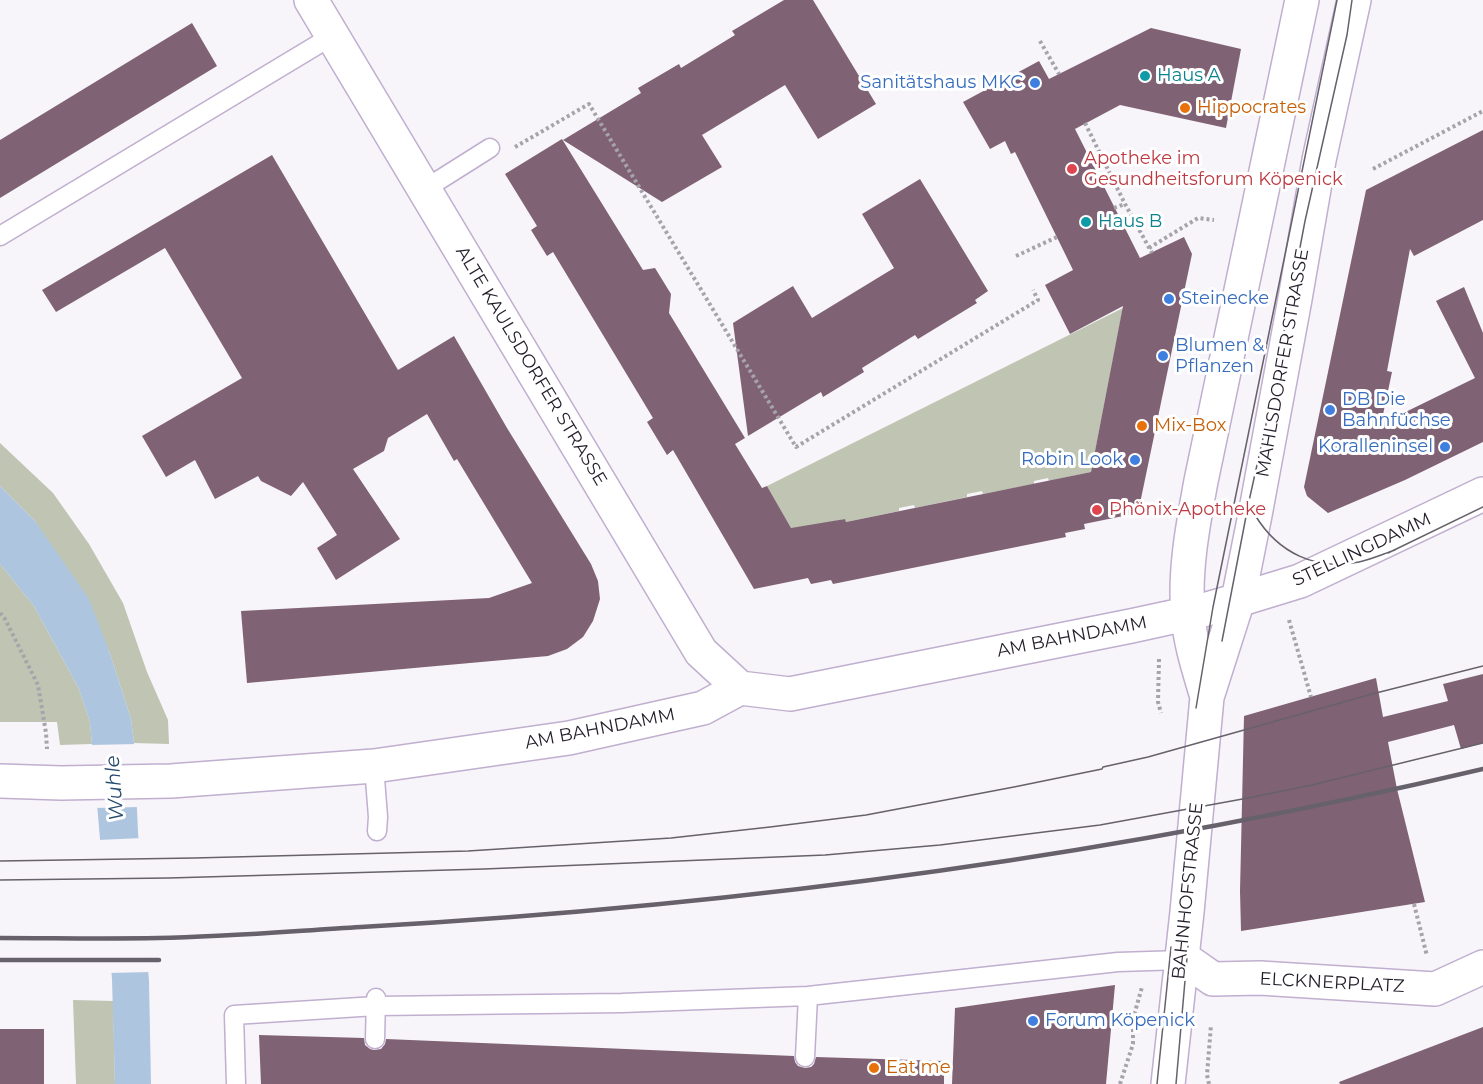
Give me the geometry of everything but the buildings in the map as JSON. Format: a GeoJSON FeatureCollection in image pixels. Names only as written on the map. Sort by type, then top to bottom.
{"type":"FeatureCollection","features":[{"type":"Feature","properties":{"kind":"street","name":"ALTE KAULSDORFER STRASSE"},"geometry":{"type":"LineString","coordinates":[[311,0],[701,652],[740,688]]}},
{"type":"Feature","properties":{"kind":"street"},"geometry":{"type":"LineString","coordinates":[[1207,697],[1191,637],[1174,616],[1189,566],[1199,492],[1302,0]]}},
{"type":"Feature","properties":{"kind":"street","name":"MAHLSDORFER STRASSE"},"geometry":{"type":"LineString","coordinates":[[1207,697],[1238,600],[1319,160],[1354,0]]}},
{"type":"Feature","properties":{"kind":"street","name":"STELLINGDAMM"},"geometry":{"type":"LineString","coordinates":[[1174,616],[1300,581],[1483,494]]}},
{"type":"Feature","properties":{"kind":"street","name":"AM BAHNDAMM"},"geometry":{"type":"LineString","coordinates":[[0,781],[54,783],[171,781],[374,766],[569,738],[703,708],[740,688],[790,694],[1174,616]]}},
{"type":"Feature","properties":{"kind":"street","name":"BAHNHOFSTRASSE"},"geometry":{"type":"LineString","coordinates":[[1168,1084],[1207,697]]}},
{"type":"Feature","properties":{"kind":"street","name":"ELCKNERPLATZ"},"geometry":{"type":"LineString","coordinates":[[1182,960],[1186,960],[1214,978],[1260,978],[1435,989],[1483,967]]}},
{"type":"Feature","properties":{"kind":"lane"},"geometry":{"type":"LineString","coordinates":[[0,236],[332,36]]}},
{"type":"Feature","properties":{"kind":"lane"},"geometry":{"type":"LineString","coordinates":[[425,189],[485,151]]}},
{"type":"Feature","properties":{"kind":"lane"},"geometry":{"type":"LineString","coordinates":[[374,766],[377,831]]}},
{"type":"Feature","properties":{"kind":"lane"},"geometry":{"type":"LineString","coordinates":[[236,1084],[234,1015],[376,1002],[622,1003],[808,996],[1118,962],[1182,960]]}},
{"type":"Feature","properties":{"kind":"lane"},"geometry":{"type":"LineString","coordinates":[[805,1056],[808,996]]}},
{"type":"Feature","properties":{"kind":"lane"},"geometry":{"type":"LineString","coordinates":[[375,1032],[376,1002]]}},
{"type":"Feature","properties":{"kind":"path"},"geometry":{"type":"LineString","coordinates":[[1040,41],[1059,74]]}},
{"type":"Feature","properties":{"kind":"path"},"geometry":{"type":"LineString","coordinates":[[485,151],[486,164],[589,104],[796,447],[1038,300],[1033,290]]}},
{"type":"Feature","properties":{"kind":"path"},"geometry":{"type":"LineString","coordinates":[[1373,170],[1483,111]]}},
{"type":"Feature","properties":{"kind":"path"},"geometry":{"type":"LineString","coordinates":[[1085,123],[1150,250],[1198,218],[1214,220]]}},
{"type":"Feature","properties":{"kind":"path"},"geometry":{"type":"LineString","coordinates":[[1114,208],[1125,204]]}},
{"type":"Feature","properties":{"kind":"path"},"geometry":{"type":"LineString","coordinates":[[1016,256],[1057,237]]}},
{"type":"Feature","properties":{"kind":"path"},"geometry":{"type":"LineString","coordinates":[[0,613],[38,685],[54,783]]}},
{"type":"Feature","properties":{"kind":"path"},"geometry":{"type":"LineString","coordinates":[[1161,713],[1158,702],[1174,616]]}},
{"type":"Feature","properties":{"kind":"path"},"geometry":{"type":"LineString","coordinates":[[1290,620],[1311,697]]}},
{"type":"Feature","properties":{"kind":"path"},"geometry":{"type":"LineString","coordinates":[[1120,1084],[1133,1044],[1133,1019],[1148,960]]}},
{"type":"Feature","properties":{"kind":"path"},"geometry":{"type":"LineString","coordinates":[[1209,1084],[1207,1076],[1210,1042]]}},
{"type":"Feature","properties":{"kind":"green space"},"geometry":{"type":"Polygon","coordinates":[[[1123,308],[1091,472],[1049,481],[1048,478],[1034,481],[1034,484],[983,494],[982,491],[967,494],[967,497],[915,508],[914,505],[899,508],[899,511],[846,522],[845,519],[793,532],[767,486],[1123,308]]]}},
{"type":"Feature","properties":{"kind":"green space"},"geometry":{"type":"Polygon","coordinates":[[[0,443],[53,493],[89,544],[123,603],[147,672],[168,720],[169,744],[134,743],[131,719],[109,651],[35,521],[0,486],[0,443]]]}},
{"type":"Feature","properties":{"kind":"green space"},"geometry":{"type":"Polygon","coordinates":[[[0,564],[34,606],[79,689],[90,722],[92,744],[60,745],[57,722],[0,722],[0,564]]]}},
{"type":"Feature","properties":{"kind":"green space"},"geometry":{"type":"Polygon","coordinates":[[[73,1000],[113,1001],[115,1084],[76,1084],[73,1000]]]}},
{"type":"Feature","properties":{"kind":"water","name":"Wuhle"},"geometry":{"type":"Polygon","coordinates":[[[0,486],[35,521],[89,599],[131,719],[149,981],[151,1084],[115,1084],[112,979],[90,722],[79,689],[34,606],[0,564],[0,486]]]}},
{"type":"Feature","properties":{"kind":"pier"},"geometry":{"type":"Polygon","coordinates":[[[138,744],[140,807],[95,808],[89,745],[138,744]]]}},
{"type":"Feature","properties":{"kind":"pier"},"geometry":{"type":"Polygon","coordinates":[[[142,838],[151,972],[109,973],[98,840],[142,838]]]}},
{"type":"Feature","properties":{"kind":"tram line"},"geometry":{"type":"LineString","coordinates":[[1196,708],[1213,607],[1337,0]]}},
{"type":"Feature","properties":{"kind":"tram line"},"geometry":{"type":"LineString","coordinates":[[1222,641],[1305,221],[1347,35],[1352,0]]}},
{"type":"Feature","properties":{"kind":"tram line"},"geometry":{"type":"LineString","coordinates":[[1250,502],[1253,514],[1275,540],[1287,549],[1313,561],[1328,564],[1359,562],[1395,550]]}},
{"type":"Feature","properties":{"kind":"tram line"},"geometry":{"type":"LineString","coordinates":[[1388,553],[1483,507]]}},
{"type":"Feature","properties":{"kind":"tram line"},"geometry":{"type":"LineString","coordinates":[[0,861],[468,851],[671,838],[866,815],[1102,769],[1372,694],[1483,666]]}},
{"type":"Feature","properties":{"kind":"tram line"},"geometry":{"type":"LineString","coordinates":[[0,880],[169,878],[484,869],[825,855],[940,845],[1100,825],[1248,798],[1312,785],[1483,743]]}},
{"type":"Feature","properties":{"kind":"tram line"},"geometry":{"type":"LineString","coordinates":[[1176,1084],[1188,946]]}},
{"type":"Feature","properties":{"kind":"tram line"},"geometry":{"type":"LineString","coordinates":[[1157,1084],[1171,947]]}},
{"type":"Feature","properties":{"kind":"railway"},"geometry":{"type":"LineString","coordinates":[[0,938],[158,938],[259,934],[502,918],[785,891],[1066,852],[1345,800],[1483,769]]}},
{"type":"Feature","properties":{"kind":"railway"},"geometry":{"type":"LineString","coordinates":[[0,960],[159,960]]}},
{"type":"Feature","properties":{"kind":"place","name":"Haus A"},"geometry":{"type":"Point","coordinates":[1145,76]}},
{"type":"Feature","properties":{"kind":"place","name":"Sanitätshaus MKC"},"geometry":{"type":"Point","coordinates":[1035,83]}},
{"type":"Feature","properties":{"kind":"place","name":"Hippocrates"},"geometry":{"type":"Point","coordinates":[1185,108]}},
{"type":"Feature","properties":{"kind":"place","name":"Apotheke im Gesundheitsforum Köpenick"},"geometry":{"type":"Point","coordinates":[1072,169]}},
{"type":"Feature","properties":{"kind":"place","name":"Haus B"},"geometry":{"type":"Point","coordinates":[1086,222]}},
{"type":"Feature","properties":{"kind":"place","name":"Steinecke"},"geometry":{"type":"Point","coordinates":[1169,299]}},
{"type":"Feature","properties":{"kind":"place","name":"Blumen & Pflanzen"},"geometry":{"type":"Point","coordinates":[1163,356]}},
{"type":"Feature","properties":{"kind":"place","name":"DB Die Bahnfüchse"},"geometry":{"type":"Point","coordinates":[1330,410]}},
{"type":"Feature","properties":{"kind":"place","name":"Mix-Box"},"geometry":{"type":"Point","coordinates":[1142,426]}},
{"type":"Feature","properties":{"kind":"place","name":"Koralleninsel"},"geometry":{"type":"Point","coordinates":[1445,447]}},
{"type":"Feature","properties":{"kind":"place","name":"Robin Look"},"geometry":{"type":"Point","coordinates":[1135,460]}},
{"type":"Feature","properties":{"kind":"place","name":"Phönix-Apotheke"},"geometry":{"type":"Point","coordinates":[1097,510]}},
{"type":"Feature","properties":{"kind":"place","name":"Forum Köpenick"},"geometry":{"type":"Point","coordinates":[1033,1021]}},
{"type":"Feature","properties":{"kind":"place","name":"Eat me"},"geometry":{"type":"Point","coordinates":[874,1068]}}]}
